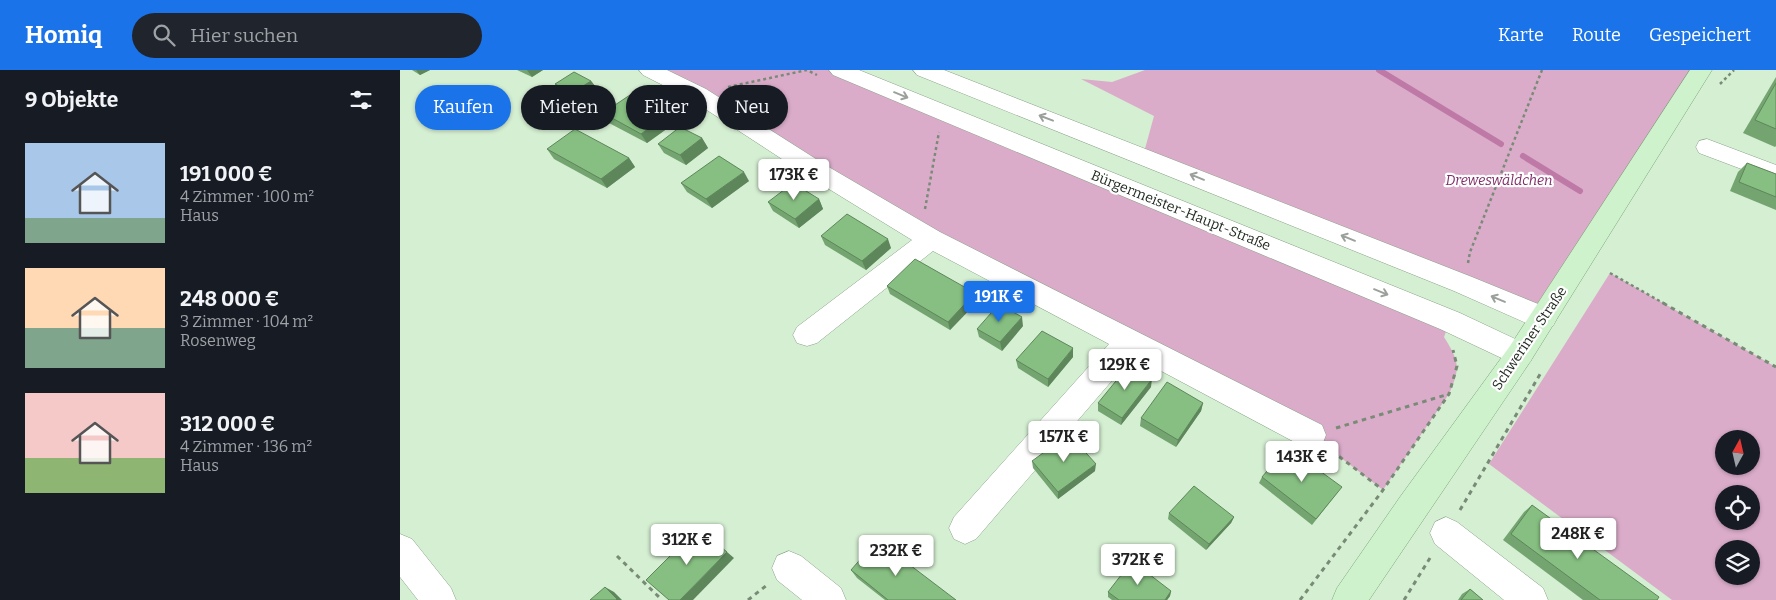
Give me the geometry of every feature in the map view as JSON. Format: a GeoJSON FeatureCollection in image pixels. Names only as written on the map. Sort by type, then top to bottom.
{"type":"FeatureCollection","features":[{"type":"Feature","properties":{"kind":"main road","name":"Schweriner Straße"},"geometry":{"type":"LineString","coordinates":[[1349,600],[1411,508],[1520,354],[1701,70]]}},
{"type":"Feature","properties":{"kind":"street"},"geometry":{"type":"LineString","coordinates":[[650,70],[680,85]]}},
{"type":"Feature","properties":{"kind":"street"},"geometry":{"type":"LineString","coordinates":[[924,70],[1464,284],[1543,318]]}},
{"type":"Feature","properties":{"kind":"street","name":"Bürgermeister-Haupt-Straße"},"geometry":{"type":"LineString","coordinates":[[842,71],[1450,321],[1520,354]]}},
{"type":"Feature","properties":{"kind":"street"},"geometry":{"type":"LineString","coordinates":[[707,100],[819,172],[926,236],[1311,435]]}},
{"type":"Feature","properties":{"kind":"street"},"geometry":{"type":"LineString","coordinates":[[1707,147],[1776,174]]}},
{"type":"Feature","properties":{"kind":"street"},"geometry":{"type":"LineString","coordinates":[[808,335],[926,236]]}},
{"type":"Feature","properties":{"kind":"street"},"geometry":{"type":"LineString","coordinates":[[965,528],[1128,342]]}},
{"type":"Feature","properties":{"kind":"street"},"geometry":{"type":"LineString","coordinates":[[1446,532],[1531,600]]}},
{"type":"Feature","properties":{"kind":"street"},"geometry":{"type":"LineString","coordinates":[[400,550],[439,600]]}},
{"type":"Feature","properties":{"kind":"street"},"geometry":{"type":"LineString","coordinates":[[789,568],[829,600]]}},
{"type":"Feature","properties":{"kind":"path"},"geometry":{"type":"LineString","coordinates":[[707,92],[807,70],[832,81],[842,71]]}},
{"type":"Feature","properties":{"kind":"path"},"geometry":{"type":"LineString","coordinates":[[1464,284],[1470,252],[1542,70]]}},
{"type":"Feature","properties":{"kind":"path"},"geometry":{"type":"LineString","coordinates":[[926,236],[939,132],[930,128]]}},
{"type":"Feature","properties":{"kind":"path"},"geometry":{"type":"LineString","coordinates":[[1610,273],[1776,367]]}},
{"type":"Feature","properties":{"kind":"path"},"geometry":{"type":"LineString","coordinates":[[1300,600],[1383,490],[1449,394],[1457,376],[1456,356],[1444,337],[1450,321]]}},
{"type":"Feature","properties":{"kind":"path"},"geometry":{"type":"LineString","coordinates":[[1311,435],[1449,394]]}},
{"type":"Feature","properties":{"kind":"path"},"geometry":{"type":"LineString","coordinates":[[1311,435],[1383,490]]}},
{"type":"Feature","properties":{"kind":"path"},"geometry":{"type":"LineString","coordinates":[[618,556],[662,600]]}},
{"type":"Feature","properties":{"kind":"green space"},"geometry":{"type":"Polygon","coordinates":[[[651,70],[840,70],[1450,321],[1444,337],[1453,352],[1457,364],[1453,385],[1449,394],[1383,490],[1311,435],[1060,306],[755,130],[788,130],[788,85],[717,85],[717,108],[707,102],[707,85],[677,85],[651,70]]]}},
{"type":"Feature","properties":{"kind":"green space","name":"Dreweswäldchen"},"geometry":{"type":"Polygon","coordinates":[[[1145,70],[1700,70],[1543,318],[1143,156],[1154,116],[1081,79],[1112,82],[1145,70]]]}},
{"type":"Feature","properties":{"kind":"green space"},"geometry":{"type":"Polygon","coordinates":[[[1610,273],[1776,367],[1776,600],[1672,600],[1489,464],[1610,273]]]}},
{"type":"Feature","properties":{"kind":"building"},"geometry":{"type":"Polygon","coordinates":[[[574,72],[591,81],[585,85],[555,84],[574,72]]]}},
{"type":"Feature","properties":{"kind":"building"},"geometry":{"type":"Polygon","coordinates":[[[1776,83],[1776,129],[1755,120],[1776,83]]]}},
{"type":"Feature","properties":{"kind":"building"},"geometry":{"type":"Polygon","coordinates":[[[626,98],[626,126],[616,120],[616,104],[626,98]]]}},
{"type":"Feature","properties":{"kind":"building"},"geometry":{"type":"Polygon","coordinates":[[[574,130],[577,130],[629,158],[601,179],[547,149],[574,130]]]}},
{"type":"Feature","properties":{"kind":"building"},"geometry":{"type":"Polygon","coordinates":[[[634,130],[646,130],[641,134],[634,130]]]}},
{"type":"Feature","properties":{"kind":"building"},"geometry":{"type":"Polygon","coordinates":[[[676,130],[686,130],[702,138],[680,155],[658,144],[676,130]]]}},
{"type":"Feature","properties":{"kind":"building"},"geometry":{"type":"Polygon","coordinates":[[[719,156],[744,172],[706,199],[681,183],[719,156]]]}},
{"type":"Feature","properties":{"kind":"building"},"geometry":{"type":"Polygon","coordinates":[[[1747,163],[1776,174],[1776,197],[1739,182],[1747,163]]]}},
{"type":"Feature","properties":{"kind":"building"},"geometry":{"type":"Polygon","coordinates":[[[793,183],[819,199],[795,219],[768,202],[793,183]]]}},
{"type":"Feature","properties":{"kind":"building"},"geometry":{"type":"Polygon","coordinates":[[[847,214],[888,239],[862,261],[821,236],[847,214]]]}},
{"type":"Feature","properties":{"kind":"building"},"geometry":{"type":"Polygon","coordinates":[[[915,259],[975,293],[948,322],[887,286],[915,259]]]}},
{"type":"Feature","properties":{"kind":"building"},"geometry":{"type":"Polygon","coordinates":[[[999,304],[1022,317],[1000,342],[977,329],[999,304]]]}},
{"type":"Feature","properties":{"kind":"building"},"geometry":{"type":"Polygon","coordinates":[[[1042,331],[1073,348],[1048,379],[1016,360],[1042,331]]]}},
{"type":"Feature","properties":{"kind":"building"},"geometry":{"type":"Polygon","coordinates":[[[1129,365],[1152,379],[1122,418],[1098,403],[1129,365]]]}},
{"type":"Feature","properties":{"kind":"building"},"geometry":{"type":"Polygon","coordinates":[[[1167,382],[1203,403],[1178,440],[1141,418],[1167,382]]]}},
{"type":"Feature","properties":{"kind":"building"},"geometry":{"type":"Polygon","coordinates":[[[1069,434],[1096,464],[1058,492],[1032,461],[1069,434]]]}},
{"type":"Feature","properties":{"kind":"building"},"geometry":{"type":"Polygon","coordinates":[[[1287,447],[1342,487],[1316,519],[1262,477],[1287,447]]]}},
{"type":"Feature","properties":{"kind":"building"},"geometry":{"type":"Polygon","coordinates":[[[1194,486],[1234,517],[1209,544],[1169,513],[1194,486]]]}},
{"type":"Feature","properties":{"kind":"building"},"geometry":{"type":"Polygon","coordinates":[[[1532,505],[1659,597],[1657,600],[1600,600],[1511,534],[1532,505]]]}},
{"type":"Feature","properties":{"kind":"building"},"geometry":{"type":"Polygon","coordinates":[[[698,528],[727,552],[680,600],[669,600],[646,580],[698,528]]]}},
{"type":"Feature","properties":{"kind":"building"},"geometry":{"type":"Polygon","coordinates":[[[877,540],[956,600],[888,600],[851,570],[877,540]]]}},
{"type":"Feature","properties":{"kind":"building"},"geometry":{"type":"Polygon","coordinates":[[[1132,561],[1171,591],[1165,600],[1119,600],[1108,592],[1132,561]]]}},
{"type":"Feature","properties":{"kind":"building"},"geometry":{"type":"Polygon","coordinates":[[[605,587],[616,600],[590,600],[605,587]]]}},
{"type":"Feature","properties":{"kind":"building"},"geometry":{"type":"Polygon","coordinates":[[[1470,589],[1483,600],[1461,600],[1470,589]]]}},
{"type":"Feature","properties":{"kind":"waterway"},"geometry":{"type":"LineString","coordinates":[[1379,70],[1501,144]]}},
{"type":"Feature","properties":{"kind":"waterway"},"geometry":{"type":"LineString","coordinates":[[1523,156],[1580,191]]}}]}
